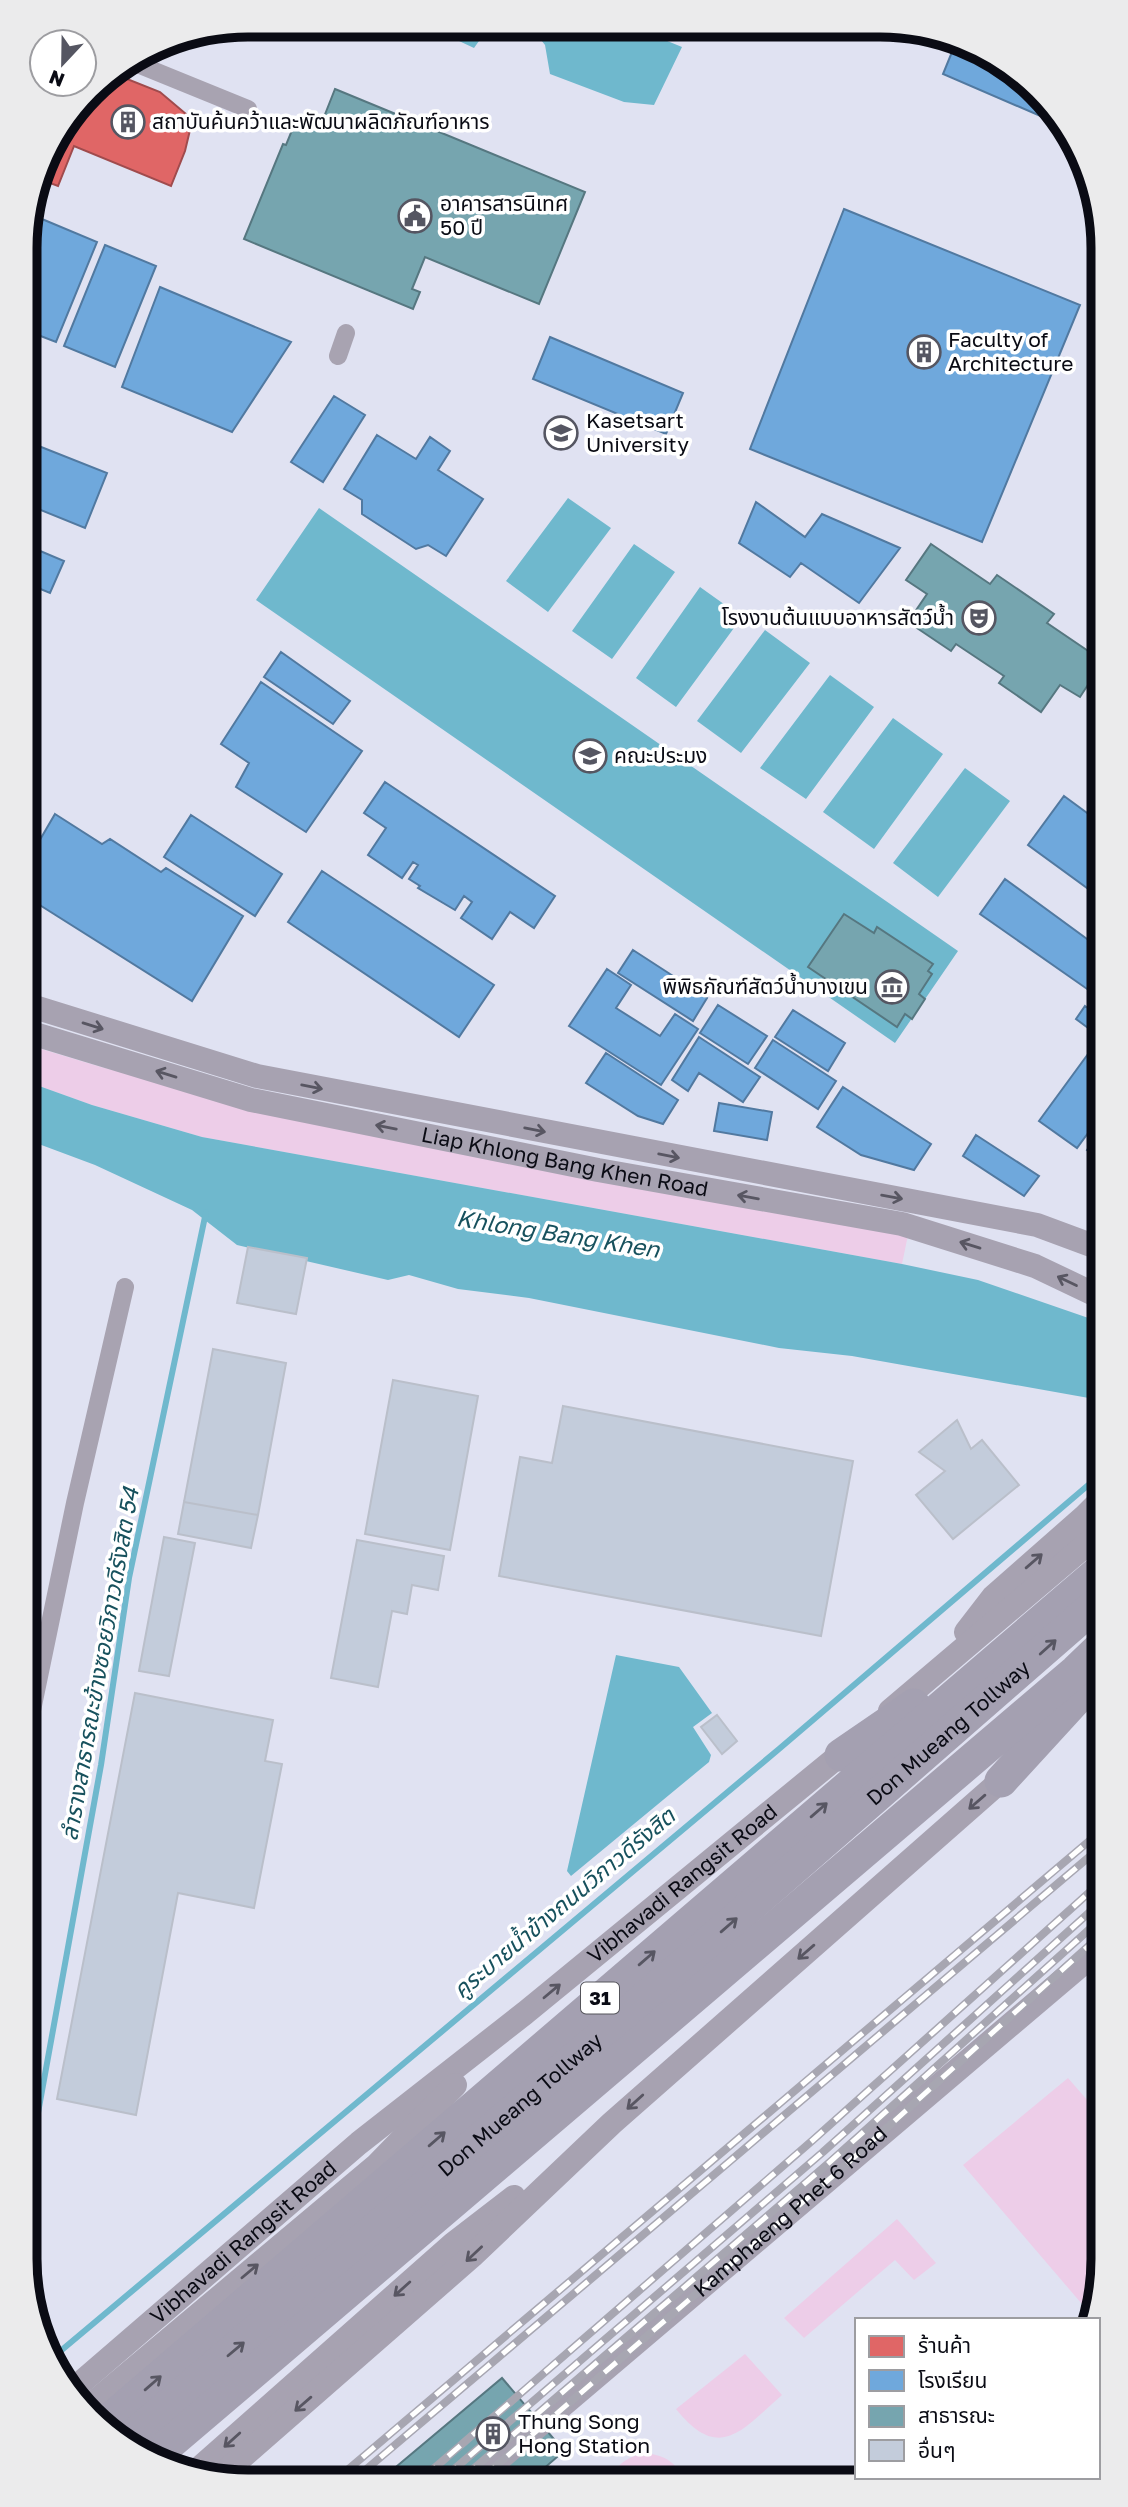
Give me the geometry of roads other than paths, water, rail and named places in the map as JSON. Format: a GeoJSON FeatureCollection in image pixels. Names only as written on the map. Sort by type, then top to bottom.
{"type":"FeatureCollection","features":[{"type":"Feature","properties":{"kind":"highway","name":"Vibhavadi Rangsit Road"},"geometry":{"type":"LineString","coordinates":[[110,2419],[1091,1578]]}},
{"type":"Feature","properties":{"kind":"highway","name":"Don Mueang Tollway"},"geometry":{"type":"LineString","coordinates":[[132,2436],[611,2027],[1091,1609]]}},
{"type":"Feature","properties":{"kind":"highway"},"geometry":{"type":"LineString","coordinates":[[841,1755],[1042,1620]]}},
{"type":"Feature","properties":{"kind":"highway","name":"Don Mueang Tollway"},"geometry":{"type":"LineString","coordinates":[[160,2451],[1091,1657]]}},
{"type":"Feature","properties":{"kind":"highway"},"geometry":{"type":"LineString","coordinates":[[176,2458],[424,2244],[651,2059],[1091,1675]]}},
{"type":"Feature","properties":{"kind":"highway"},"geometry":{"type":"LineString","coordinates":[[1001,1781],[1091,1683]]}},
{"type":"Feature","properties":{"kind":"main road","name":"Liap Khlong Bang Khen Road"},"geometry":{"type":"LineString","coordinates":[[37,1008],[257,1076],[1037,1225],[1091,1245]]}},
{"type":"Feature","properties":{"kind":"main road","name":"Liap Khlong Bang Khen Road"},"geometry":{"type":"LineString","coordinates":[[37,1035],[251,1100],[597,1170],[902,1224],[1035,1266],[1091,1293]]}},
{"type":"Feature","properties":{"kind":"main road","name":"Vibhavadi Rangsit Road"},"geometry":{"type":"LineString","coordinates":[[78,2385],[359,2143],[525,2013],[841,1755],[941,1667],[993,1597],[1091,1520]]}},
{"type":"Feature","properties":{"kind":"main road"},"geometry":{"type":"LineString","coordinates":[[229,2469],[472,2256],[612,2123],[1091,1700]]}},
{"type":"Feature","properties":{"kind":"main road","name":"Kamphaeng Phet 6 Road"},"geometry":{"type":"LineString","coordinates":[[486,2470],[1091,1956]]}},
{"type":"Feature","properties":{"kind":"main road"},"geometry":{"type":"LineString","coordinates":[[94,2403],[377,2165],[525,2013]]}},
{"type":"Feature","properties":{"kind":"main road"},"geometry":{"type":"LineString","coordinates":[[203,2465],[453,2244],[612,2123]]}},
{"type":"Feature","properties":{"kind":"street"},"geometry":{"type":"LineString","coordinates":[[141,65],[248,109]]}},
{"type":"Feature","properties":{"kind":"street"},"geometry":{"type":"LineString","coordinates":[[338,356],[346,333]]}},
{"type":"Feature","properties":{"kind":"street"},"geometry":{"type":"LineString","coordinates":[[37,1686],[75,1503],[125,1287]]}},
{"type":"Feature","properties":{"kind":"water"},"geometry":{"type":"Polygon","coordinates":[[[450,37],[482,37],[474,48],[450,37]]]}},
{"type":"Feature","properties":{"kind":"water"},"geometry":{"type":"Polygon","coordinates":[[[539,37],[658,37],[682,47],[654,105],[624,102],[550,74],[545,45],[539,37]]]}},
{"type":"Feature","properties":{"kind":"water"},"geometry":{"type":"Polygon","coordinates":[[[568,498],[611,528],[548,612],[506,581],[568,498]]]}},
{"type":"Feature","properties":{"kind":"water"},"geometry":{"type":"Polygon","coordinates":[[[319,508],[958,951],[895,1043],[256,600],[319,508]]]}},
{"type":"Feature","properties":{"kind":"water"},"geometry":{"type":"Polygon","coordinates":[[[634,544],[675,572],[612,659],[572,631],[634,544]]]}},
{"type":"Feature","properties":{"kind":"water"},"geometry":{"type":"Polygon","coordinates":[[[700,587],[742,617],[676,707],[636,678],[700,587]]]}},
{"type":"Feature","properties":{"kind":"water"},"geometry":{"type":"Polygon","coordinates":[[[765,630],[810,663],[741,753],[697,721],[765,630]]]}},
{"type":"Feature","properties":{"kind":"water"},"geometry":{"type":"Polygon","coordinates":[[[830,675],[874,707],[806,799],[760,768],[830,675]]]}},
{"type":"Feature","properties":{"kind":"water"},"geometry":{"type":"Polygon","coordinates":[[[893,718],[943,754],[874,849],[823,812],[893,718]]]}},
{"type":"Feature","properties":{"kind":"water"},"geometry":{"type":"Polygon","coordinates":[[[965,768],[1010,801],[938,897],[893,863],[965,768]]]}},
{"type":"Feature","properties":{"kind":"water","name":"Khlong Bang Khen"},"geometry":{"type":"Polygon","coordinates":[[[37,1085],[92,1105],[202,1137],[978,1280],[1091,1319],[1091,1398],[852,1356],[779,1348],[529,1298],[458,1289],[409,1275],[388,1280],[237,1245],[192,1210],[95,1165],[37,1143],[37,1085]]]}},
{"type":"Feature","properties":{"kind":"water"},"geometry":{"type":"Polygon","coordinates":[[[616,1655],[679,1667],[712,1713],[693,1727],[711,1755],[709,1762],[571,1876],[567,1871],[616,1655]]]}},
{"type":"Feature","properties":{"kind":"waterway","name":"ลำรางสาธารณะข้างซอยวิภาวดีรังสิต 54"},"geometry":{"type":"LineString","coordinates":[[37,2118],[101,1765],[129,1578],[206,1212]]}},
{"type":"Feature","properties":{"kind":"waterway","name":"คูระบายน้ำข้างถนนวิภาวดีรังสิต"},"geometry":{"type":"LineString","coordinates":[[58,2353],[779,1749],[1091,1483]]}},
{"type":"Feature","properties":{"kind":"railway"},"geometry":{"type":"LineString","coordinates":[[347,2470],[1091,1839]]}},
{"type":"Feature","properties":{"kind":"railway"},"geometry":{"type":"LineString","coordinates":[[365,2470],[1091,1855]]}},
{"type":"Feature","properties":{"kind":"railway"},"geometry":{"type":"LineString","coordinates":[[432,2470],[813,2140],[1091,1891]]}},
{"type":"Feature","properties":{"kind":"railway"},"geometry":{"type":"LineString","coordinates":[[453,2470],[823,2152],[1091,1911]]}},
{"type":"Feature","properties":{"kind":"railway"},"geometry":{"type":"LineString","coordinates":[[472,2470],[831,2161],[1091,1928]]}},
{"type":"Feature","properties":{"kind":"railway"},"geometry":{"type":"LineString","coordinates":[[491,2470],[840,2170],[1091,1944]]}},
{"type":"Feature","properties":{"kind":"place","name":"สถาบันค้นคว้าและพัฒนาผลิตภัณฑ์อาหาร"},"geometry":{"type":"Point","coordinates":[128,122]}},
{"type":"Feature","properties":{"kind":"place","name":"อาคารสารนิเทศ 50 ปี"},"geometry":{"type":"Point","coordinates":[415,216]}},
{"type":"Feature","properties":{"kind":"place","name":"Faculty of Architecture"},"geometry":{"type":"Point","coordinates":[924,352]}},
{"type":"Feature","properties":{"kind":"place","name":"Kasetsart University"},"geometry":{"type":"Point","coordinates":[561,433]}},
{"type":"Feature","properties":{"kind":"place","name":"โรงงานต้นแบบอาหารสัตว์น้ำ"},"geometry":{"type":"Point","coordinates":[979,618]}},
{"type":"Feature","properties":{"kind":"place","name":"คณะประมง"},"geometry":{"type":"Point","coordinates":[590,756]}},
{"type":"Feature","properties":{"kind":"place","name":"พิพิธภัณฑ์สัตว์น้ำบางเขน"},"geometry":{"type":"Point","coordinates":[892,987]}},
{"type":"Feature","properties":{"kind":"place","name":"Thung Song Hong Station"},"geometry":{"type":"Point","coordinates":[493,2434]}}]}
